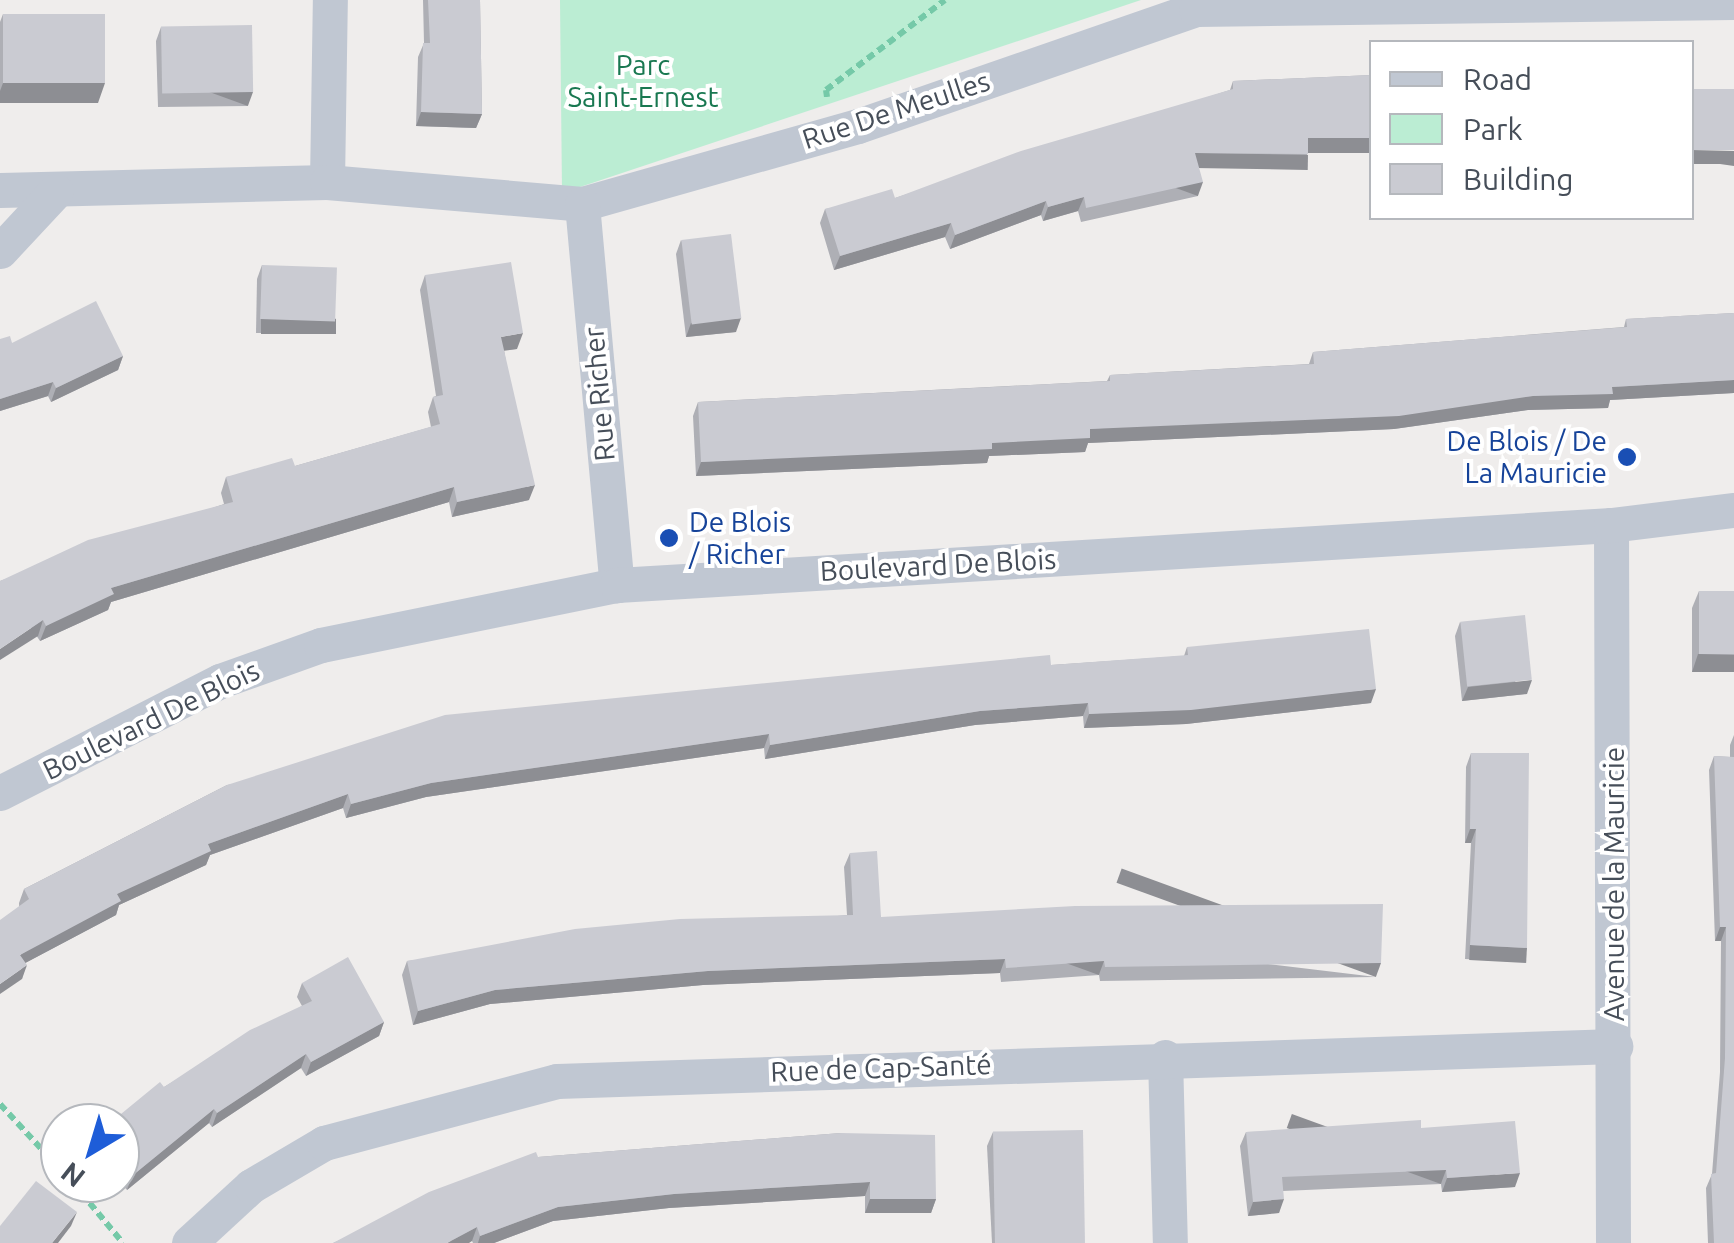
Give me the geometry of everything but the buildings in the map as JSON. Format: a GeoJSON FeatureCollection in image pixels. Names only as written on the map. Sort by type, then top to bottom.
{"type":"FeatureCollection","features":[{"type":"Feature","properties":{"kind":"street"},"geometry":{"type":"LineString","coordinates":[[328,182],[330,0]]}},
{"type":"Feature","properties":{"kind":"street","name":"Rue De Meulles"},"geometry":{"type":"LineString","coordinates":[[0,190],[328,182],[582,204],[836,132],[1196,9],[1398,2],[1734,2]]}},
{"type":"Feature","properties":{"kind":"street"},"geometry":{"type":"LineString","coordinates":[[0,252],[56,191]]}},
{"type":"Feature","properties":{"kind":"street","name":"Rue Richer"},"geometry":{"type":"LineString","coordinates":[[582,204],[617,584]]}},
{"type":"Feature","properties":{"kind":"street","name":"Boulevard De Blois"},"geometry":{"type":"LineString","coordinates":[[0,793],[220,681],[321,644],[617,584],[1611,525],[1734,510]]}},
{"type":"Feature","properties":{"kind":"street","name":"Avenue de la Mauricie"},"geometry":{"type":"LineString","coordinates":[[1611,525],[1613,1243]]}},
{"type":"Feature","properties":{"kind":"street","name":"Rue de Cap-Santé"},"geometry":{"type":"LineString","coordinates":[[189,1243],[251,1186],[324,1142],[557,1081],[1164,1057],[1615,1046]]}},
{"type":"Feature","properties":{"kind":"street"},"geometry":{"type":"LineString","coordinates":[[1164,1057],[1170,1243]]}},
{"type":"Feature","properties":{"kind":"path"},"geometry":{"type":"LineString","coordinates":[[836,132],[826,90],[945,0]]}},
{"type":"Feature","properties":{"kind":"path"},"geometry":{"type":"LineString","coordinates":[[0,1104],[40,1147]]}},
{"type":"Feature","properties":{"kind":"path"},"geometry":{"type":"LineString","coordinates":[[90,1203],[123,1243]]}},
{"type":"Feature","properties":{"kind":"green space","name":"Parc Saint-Ernest"},"geometry":{"type":"Polygon","coordinates":[[[560,0],[1141,0],[562,193],[560,0]]]}},
{"type":"Feature","properties":{"kind":"place","name":"De Blois / De La Mauricie"},"geometry":{"type":"Point","coordinates":[1627,457]}},
{"type":"Feature","properties":{"kind":"place","name":"De Blois / Richer"},"geometry":{"type":"Point","coordinates":[669,538]}}]}
